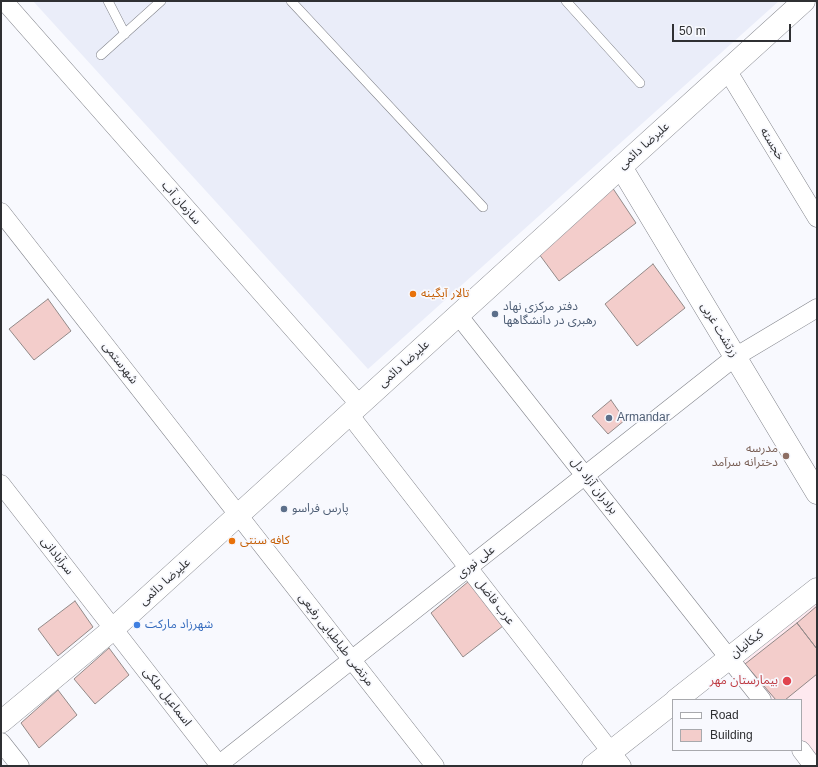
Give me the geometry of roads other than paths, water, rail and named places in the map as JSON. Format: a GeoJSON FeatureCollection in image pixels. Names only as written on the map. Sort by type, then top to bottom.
{"type":"FeatureCollection","features":[{"type":"Feature","properties":{"kind":"street","name":"سازمان آب"},"geometry":{"type":"LineString","coordinates":[[4,1],[354,409]]}},
{"type":"Feature","properties":{"kind":"street","name":"علیرضا دائمی"},"geometry":{"type":"LineString","coordinates":[[1,722],[113,628],[804,1]]}},
{"type":"Feature","properties":{"kind":"street","name":"خجسته"},"geometry":{"type":"LineString","coordinates":[[727,70],[817,218]]}},
{"type":"Feature","properties":{"kind":"street","name":"زرتشت غربی"},"geometry":{"type":"LineString","coordinates":[[621,167],[817,493]]}},
{"type":"Feature","properties":{"kind":"street","name":"شهرستمی"},"geometry":{"type":"LineString","coordinates":[[1,212],[238,515]]}},
{"type":"Feature","properties":{"kind":"street","name":"علی نوری"},"geometry":{"type":"LineString","coordinates":[[219,765],[736,357],[817,308]]}},
{"type":"Feature","properties":{"kind":"street","name":"برادران آزاد دل"},"geometry":{"type":"LineString","coordinates":[[458,315],[761,699]]}},
{"type":"Feature","properties":{"kind":"street","name":"عرب فاضل"},"geometry":{"type":"LineString","coordinates":[[354,409],[468,568],[616,759]]}},
{"type":"Feature","properties":{"kind":"street","name":"سرآبادانی"},"geometry":{"type":"LineString","coordinates":[[1,484],[113,628]]}},
{"type":"Feature","properties":{"kind":"street","name":"مرتضی طباطبایی رفیعی"},"geometry":{"type":"LineString","coordinates":[[238,515],[434,766]]}},
{"type":"Feature","properties":{"kind":"street","name":"کبکانیان"},"geometry":{"type":"LineString","coordinates":[[677,699],[817,589]]}},
{"type":"Feature","properties":{"kind":"street","name":"اسماعیل ملکی"},"geometry":{"type":"LineString","coordinates":[[113,628],[219,765]]}},
{"type":"Feature","properties":{"kind":"street"},"geometry":{"type":"LineString","coordinates":[[593,766],[616,759],[672,704]]}},
{"type":"Feature","properties":{"kind":"street"},"geometry":{"type":"LineString","coordinates":[[1,742],[20,766]]}},
{"type":"Feature","properties":{"kind":"street"},"geometry":{"type":"LineString","coordinates":[[802,751],[813,766]]}},
{"type":"Feature","properties":{"kind":"lane"},"geometry":{"type":"LineString","coordinates":[[108,1],[125,34]]}},
{"type":"Feature","properties":{"kind":"lane"},"geometry":{"type":"LineString","coordinates":[[101,55],[161,1]]}},
{"type":"Feature","properties":{"kind":"lane"},"geometry":{"type":"LineString","coordinates":[[290,1],[483,207]]}},
{"type":"Feature","properties":{"kind":"lane"},"geometry":{"type":"LineString","coordinates":[[566,1],[640,83]]}},
{"type":"Feature","properties":{"kind":"place","name":"تالار آبگینه"},"geometry":{"type":"Point","coordinates":[413,294]}},
{"type":"Feature","properties":{"kind":"place","name":"دفتر مرکزی نهاد رهبری در دانشگاهها"},"geometry":{"type":"Point","coordinates":[495,314]}},
{"type":"Feature","properties":{"kind":"place","name":"Armandar"},"geometry":{"type":"Point","coordinates":[609,418]}},
{"type":"Feature","properties":{"kind":"place","name":"مدرسه دخترانه سرآمد"},"geometry":{"type":"Point","coordinates":[786,456]}},
{"type":"Feature","properties":{"kind":"place","name":"پارس فراسو"},"geometry":{"type":"Point","coordinates":[284,509]}},
{"type":"Feature","properties":{"kind":"place","name":"کافه سنتی"},"geometry":{"type":"Point","coordinates":[232,541]}},
{"type":"Feature","properties":{"kind":"place","name":"شهرزاد مارکت"},"geometry":{"type":"Point","coordinates":[137,625]}},
{"type":"Feature","properties":{"kind":"place","name":"بیمارستان مهر"},"geometry":{"type":"Point","coordinates":[787,681]}}]}
